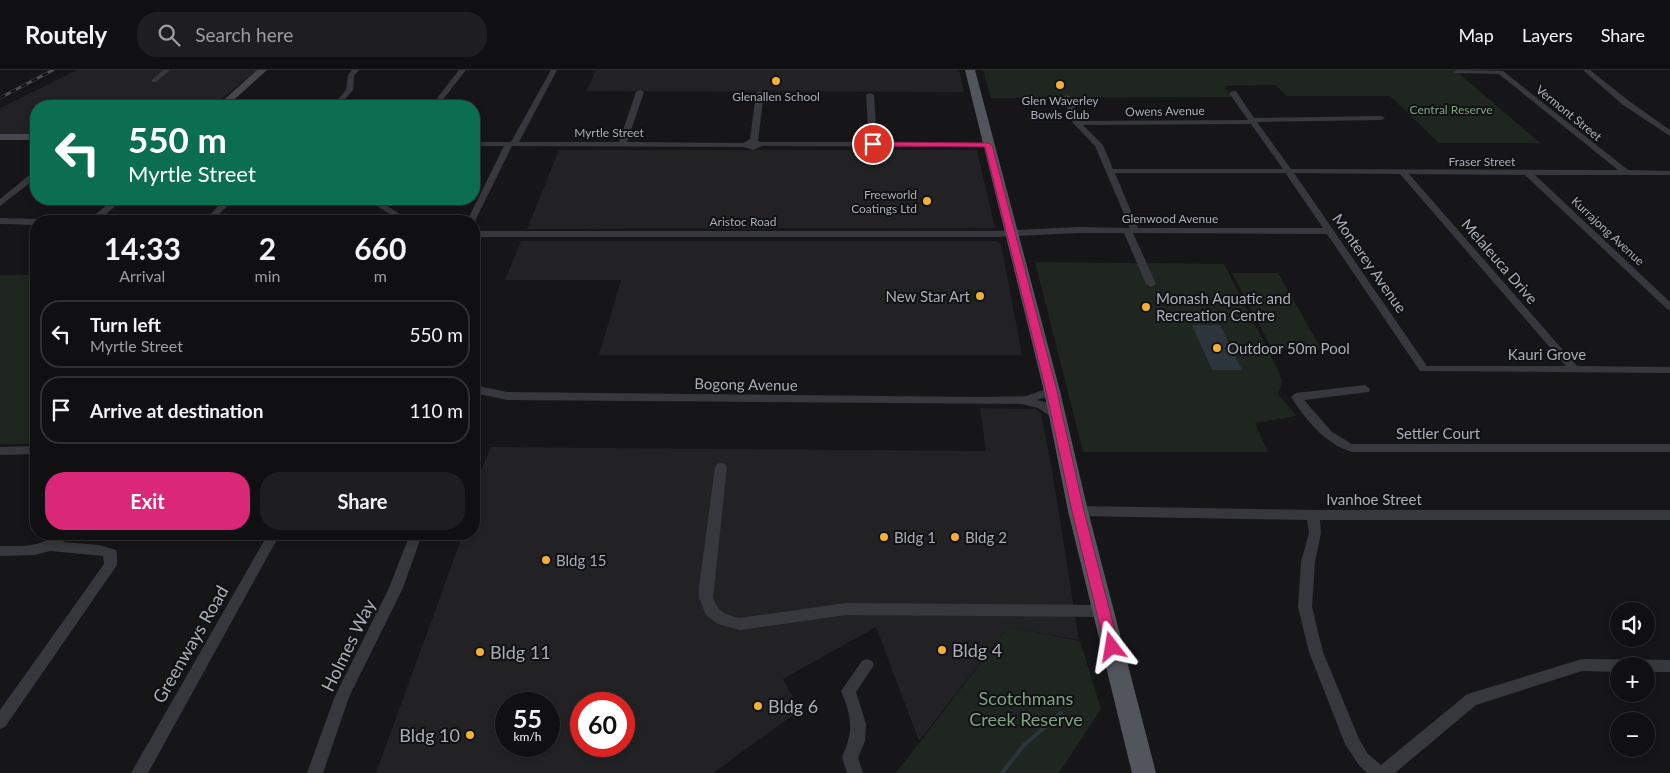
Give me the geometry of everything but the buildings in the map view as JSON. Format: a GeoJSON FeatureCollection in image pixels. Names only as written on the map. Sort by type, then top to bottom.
{"type":"FeatureCollection","features":[{"type":"Feature","properties":{"kind":"main road"},"geometry":{"type":"LineString","coordinates":[[970,70],[1052,391],[1078,511],[1144,773]]}},
{"type":"Feature","properties":{"kind":"street"},"geometry":{"type":"LineString","coordinates":[[154,81],[168,70]]}},
{"type":"Feature","properties":{"kind":"street"},"geometry":{"type":"LineString","coordinates":[[229,100],[262,70]]}},
{"type":"Feature","properties":{"kind":"street"},"geometry":{"type":"LineString","coordinates":[[340,100],[349,90],[351,75],[356,70]]}},
{"type":"Feature","properties":{"kind":"street"},"geometry":{"type":"LineString","coordinates":[[439,100],[463,70]]}},
{"type":"Feature","properties":{"kind":"street"},"geometry":{"type":"LineString","coordinates":[[480,204],[554,70]]}},
{"type":"Feature","properties":{"kind":"street"},"geometry":{"type":"LineString","coordinates":[[1586,70],[1626,103],[1670,134]]}},
{"type":"Feature","properties":{"kind":"street"},"geometry":{"type":"LineString","coordinates":[[1456,72],[1500,71]]}},
{"type":"Feature","properties":{"kind":"street","name":"Vermont Street"},"geometry":{"type":"LineString","coordinates":[[1500,71],[1626,173]]}},
{"type":"Feature","properties":{"kind":"street"},"geometry":{"type":"LineString","coordinates":[[622,145],[640,92]]}},
{"type":"Feature","properties":{"kind":"street"},"geometry":{"type":"LineString","coordinates":[[760,92],[757,142],[988,145]]}},
{"type":"Feature","properties":{"kind":"street","name":"Monterey Avenue"},"geometry":{"type":"LineString","coordinates":[[1233,92],[1424,369]]}},
{"type":"Feature","properties":{"kind":"street"},"geometry":{"type":"LineString","coordinates":[[870,95],[873,144]]}},
{"type":"Feature","properties":{"kind":"street"},"geometry":{"type":"LineString","coordinates":[[1067,97],[1077,123],[1099,145],[1151,284]]}},
{"type":"Feature","properties":{"kind":"street","name":"Owens Avenue"},"geometry":{"type":"LineString","coordinates":[[1077,123],[1381,118]]}},
{"type":"Feature","properties":{"kind":"street"},"geometry":{"type":"LineString","coordinates":[[0,136],[30,137]]}},
{"type":"Feature","properties":{"kind":"street","name":"Myrtle Street"},"geometry":{"type":"LineString","coordinates":[[480,144],[745,145],[757,142]]}},
{"type":"Feature","properties":{"kind":"street","name":"Fraser Street"},"geometry":{"type":"LineString","coordinates":[[1110,171],[1670,173]]}},
{"type":"Feature","properties":{"kind":"street","name":"Melaleuca Drive"},"geometry":{"type":"LineString","coordinates":[[1403,172],[1574,369]]}},
{"type":"Feature","properties":{"kind":"street","name":"Kurrajong Avenue"},"geometry":{"type":"LineString","coordinates":[[1528,173],[1670,307]]}},
{"type":"Feature","properties":{"kind":"street"},"geometry":{"type":"LineString","coordinates":[[0,203],[30,179]]}},
{"type":"Feature","properties":{"kind":"street"},"geometry":{"type":"LineString","coordinates":[[104,215],[113,205]]}},
{"type":"Feature","properties":{"kind":"street"},"geometry":{"type":"LineString","coordinates":[[214,215],[224,205]]}},
{"type":"Feature","properties":{"kind":"street"},"geometry":{"type":"LineString","coordinates":[[380,205],[397,215]]}},
{"type":"Feature","properties":{"kind":"street"},"geometry":{"type":"LineString","coordinates":[[0,221],[30,222]]}},
{"type":"Feature","properties":{"kind":"street","name":"Glenwood Avenue"},"geometry":{"type":"LineString","coordinates":[[1011,234],[1131,230],[1329,231]]}},
{"type":"Feature","properties":{"kind":"street","name":"Aristoc Road"},"geometry":{"type":"LineString","coordinates":[[480,234],[1011,234]]}},
{"type":"Feature","properties":{"kind":"street","name":"Kauri Grove"},"geometry":{"type":"LineString","coordinates":[[1424,369],[1670,370]]}},
{"type":"Feature","properties":{"kind":"street","name":"Settler Court"},"geometry":{"type":"LineString","coordinates":[[1365,389],[1296,397],[1332,438],[1343,446],[1352,448],[1670,448]]}},
{"type":"Feature","properties":{"kind":"street","name":"Bogong Avenue"},"geometry":{"type":"LineString","coordinates":[[480,390],[507,396],[1019,401],[1041,405],[1058,416]]}},
{"type":"Feature","properties":{"kind":"street","name":"Bogong Avenue"},"geometry":{"type":"LineString","coordinates":[[1019,401],[1052,391]]}},
{"type":"Feature","properties":{"kind":"street"},"geometry":{"type":"LineString","coordinates":[[0,451],[30,450]]}},
{"type":"Feature","properties":{"kind":"street"},"geometry":{"type":"LineString","coordinates":[[721,467],[706,598],[711,611],[723,620],[740,624],[846,608],[1103,611]]}},
{"type":"Feature","properties":{"kind":"street","name":"Ivanhoe Street"},"geometry":{"type":"LineString","coordinates":[[1078,511],[1313,515],[1670,515]]}},
{"type":"Feature","properties":{"kind":"street"},"geometry":{"type":"LineString","coordinates":[[1313,515],[1316,533],[1308,562],[1305,607],[1316,652],[1353,744],[1363,759],[1378,773]]}},
{"type":"Feature","properties":{"kind":"street"},"geometry":{"type":"LineString","coordinates":[[0,551],[36,551],[51,546],[58,540]]}},
{"type":"Feature","properties":{"kind":"street","name":"Greenways Road"},"geometry":{"type":"LineString","coordinates":[[139,773],[271,540]]}},
{"type":"Feature","properties":{"kind":"street","name":"Holmes Way"},"geometry":{"type":"LineString","coordinates":[[315,773],[342,696],[396,588],[414,540]]}},
{"type":"Feature","properties":{"kind":"street"},"geometry":{"type":"LineString","coordinates":[[0,722],[110,565],[111,554],[104,550],[76,550],[51,546]]}},
{"type":"Feature","properties":{"kind":"street"},"geometry":{"type":"LineString","coordinates":[[855,773],[850,757],[858,744],[857,710],[848,691],[867,665]]}},
{"type":"Feature","properties":{"kind":"street"},"geometry":{"type":"LineString","coordinates":[[1383,773],[1471,700],[1582,665],[1670,666]]}},
{"type":"Feature","properties":{"kind":"shaded area"},"geometry":{"type":"Polygon","coordinates":[[[77,70],[257,70],[220,100],[30,100],[30,135],[0,135],[0,108],[77,70]]]}},
{"type":"Feature","properties":{"kind":"shaded area","name":"Glenallen School"},"geometry":{"type":"Polygon","coordinates":[[[596,70],[959,70],[964,92],[586,91],[596,70]]]}},
{"type":"Feature","properties":{"kind":"shaded area"},"geometry":{"type":"Polygon","coordinates":[[[559,150],[977,150],[995,228],[527,229],[559,150]]]}},
{"type":"Feature","properties":{"kind":"shaded area"},"geometry":{"type":"Polygon","coordinates":[[[521,241],[996,241],[1001,244],[1022,355],[599,355],[621,280],[505,280],[521,241]]]}},
{"type":"Feature","properties":{"kind":"shaded area","name":"Outdoor 50m Pool"},"geometry":{"type":"Polygon","coordinates":[[[1192,325],[1220,325],[1242,370],[1212,370],[1192,325]]]}},
{"type":"Feature","properties":{"kind":"shaded area"},"geometry":{"type":"Polygon","coordinates":[[[980,408],[1036,409],[1041,413],[1052,470],[1079,640],[1008,627],[919,741],[876,627],[783,679],[800,710],[713,773],[376,773],[461,540],[480,540],[480,473],[491,447],[986,451],[980,408]]]}},
{"type":"Feature","properties":{"kind":"green space","name":"Central Reserve"},"geometry":{"type":"Polygon","coordinates":[[[983,70],[1455,70],[1540,143],[1439,143],[1390,96],[1287,96],[1276,85],[1224,86],[1232,97],[991,98],[983,70]]]}},
{"type":"Feature","properties":{"kind":"green space","name":"Monash Aquatic and Recreation Centre"},"geometry":{"type":"Polygon","coordinates":[[[1035,262],[1224,264],[1278,370],[1282,382],[1278,394],[1297,416],[1255,423],[1268,452],[1083,452],[1035,262]]]}},
{"type":"Feature","properties":{"kind":"green space"},"geometry":{"type":"Polygon","coordinates":[[[1232,273],[1278,273],[1322,350],[1272,349],[1232,273]]]}},
{"type":"Feature","properties":{"kind":"green space"},"geometry":{"type":"Polygon","coordinates":[[[0,275],[30,275],[30,444],[0,444],[0,275]]]}},
{"type":"Feature","properties":{"kind":"green space","name":"Scotchmans Creek Reserve"},"geometry":{"type":"Polygon","coordinates":[[[1008,627],[1080,641],[1101,709],[1059,773],[896,773],[1008,627]]]}},
{"type":"Feature","properties":{"kind":"waterway"},"geometry":{"type":"LineString","coordinates":[[1002,773],[1024,745],[1061,713]]}},
{"type":"Feature","properties":{"kind":"railway"},"geometry":{"type":"LineString","coordinates":[[0,98],[53,70]]}},
{"type":"Feature","properties":{"kind":"place","name":"Glenallen School"},"geometry":{"type":"Point","coordinates":[776,81]}},
{"type":"Feature","properties":{"kind":"place","name":"Glen Waverley Bowls Club"},"geometry":{"type":"Point","coordinates":[1060,85]}},
{"type":"Feature","properties":{"kind":"place","name":"Freeworld Coatings Ltd"},"geometry":{"type":"Point","coordinates":[927,201]}},
{"type":"Feature","properties":{"kind":"place","name":"New Star Art"},"geometry":{"type":"Point","coordinates":[980,296]}},
{"type":"Feature","properties":{"kind":"place","name":"Monash Aquatic and Recreation Centre"},"geometry":{"type":"Point","coordinates":[1146,307]}},
{"type":"Feature","properties":{"kind":"place","name":"Outdoor 50m Pool"},"geometry":{"type":"Point","coordinates":[1217,348]}},
{"type":"Feature","properties":{"kind":"place","name":"Bldg 1"},"geometry":{"type":"Point","coordinates":[884,537]}},
{"type":"Feature","properties":{"kind":"place","name":"Bldg 2"},"geometry":{"type":"Point","coordinates":[955,537]}},
{"type":"Feature","properties":{"kind":"place","name":"Bldg 15"},"geometry":{"type":"Point","coordinates":[546,560]}},
{"type":"Feature","properties":{"kind":"place","name":"Bldg 4"},"geometry":{"type":"Point","coordinates":[942,650]}},
{"type":"Feature","properties":{"kind":"place","name":"Bldg 11"},"geometry":{"type":"Point","coordinates":[480,652]}},
{"type":"Feature","properties":{"kind":"place","name":"Bldg 6"},"geometry":{"type":"Point","coordinates":[758,706]}},
{"type":"Feature","properties":{"kind":"place","name":"Bldg 10"},"geometry":{"type":"Point","coordinates":[470,735]}},
{"type":"Feature","properties":{"kind":"route"},"geometry":{"type":"LineString","coordinates":[[873,144],[988,145],[1052,391],[1078,511],[1112,647]]}}]}
